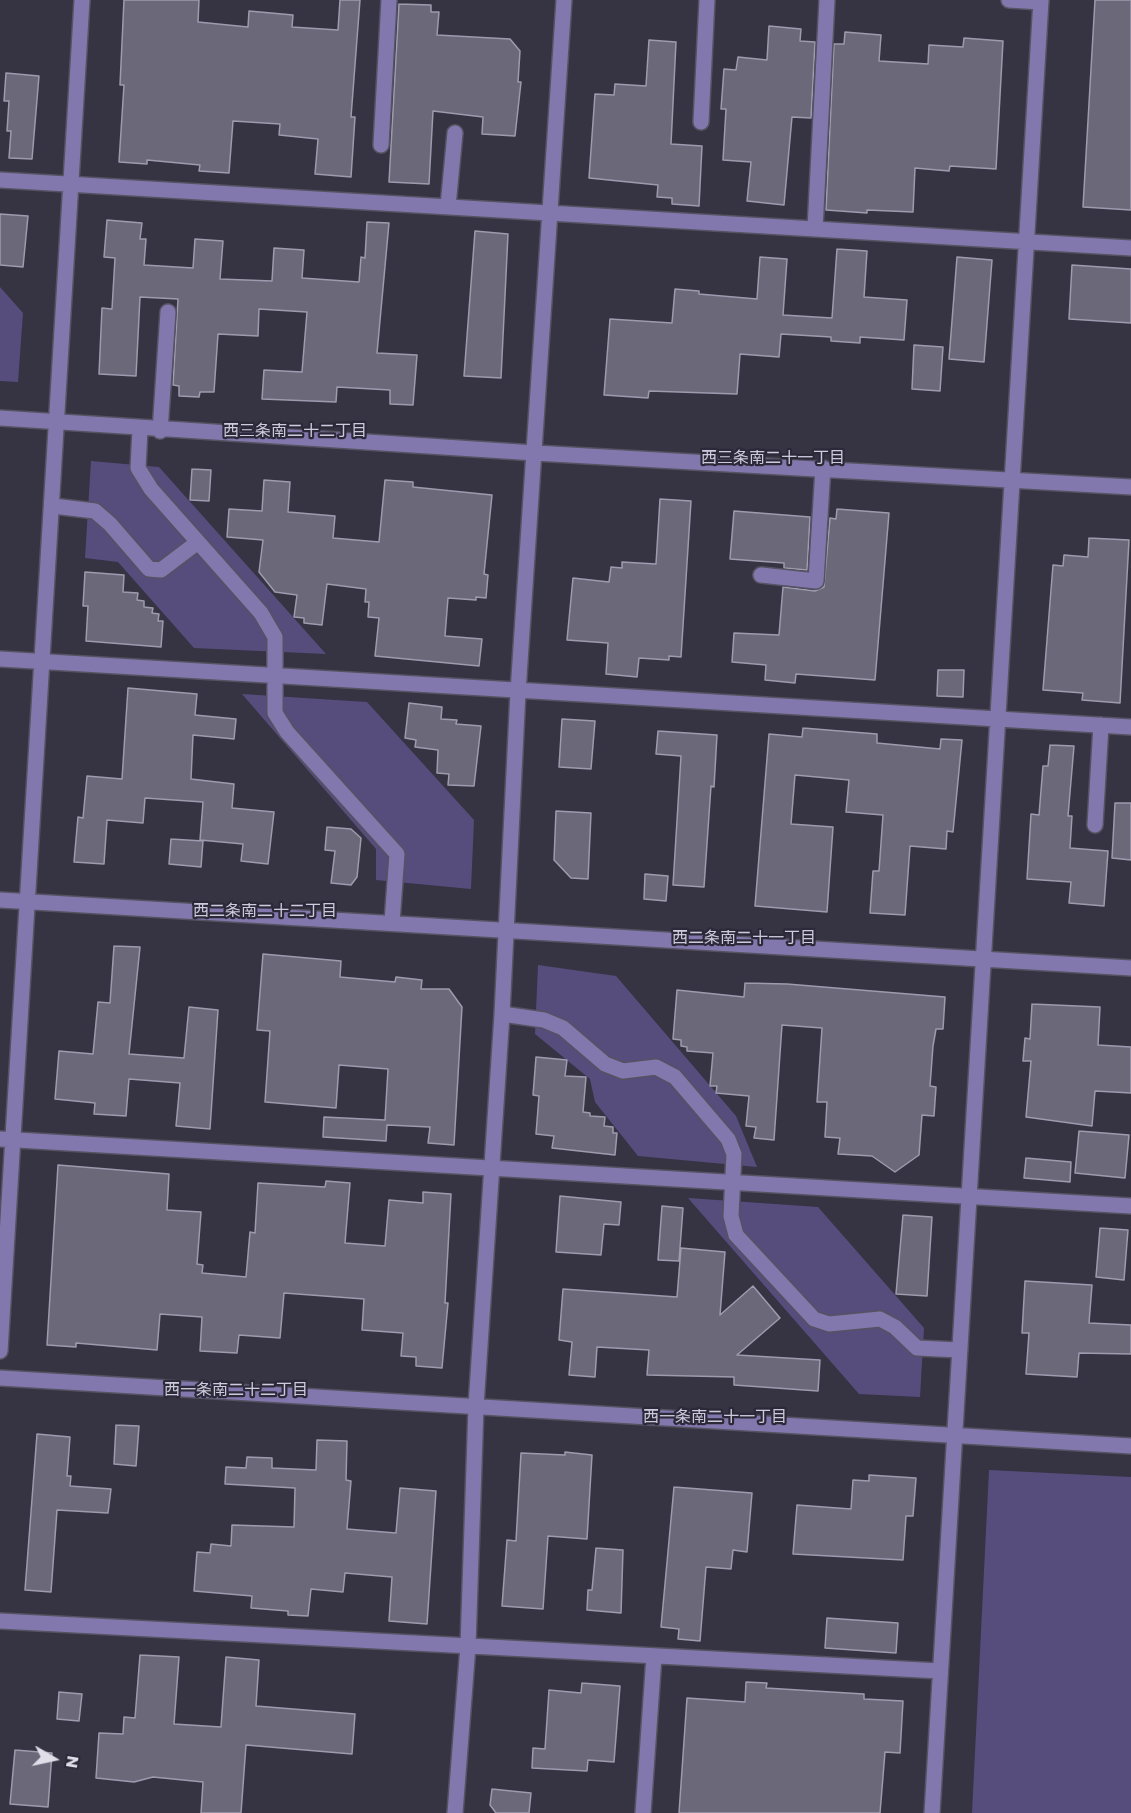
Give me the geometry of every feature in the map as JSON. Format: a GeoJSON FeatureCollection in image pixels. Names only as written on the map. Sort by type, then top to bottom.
{"type":"FeatureCollection","features":[{"type":"Feature","properties":{"kind":"street"},"geometry":{"type":"LineString","coordinates":[[0,1351],[7,1140],[29,902],[82,0]]}},
{"type":"Feature","properties":{"kind":"street"},"geometry":{"type":"LineString","coordinates":[[381,145],[389,0]]}},
{"type":"Feature","properties":{"kind":"street"},"geometry":{"type":"LineString","coordinates":[[455,1813],[468,1646],[476,1406],[502,1014],[518,692],[564,0]]}},
{"type":"Feature","properties":{"kind":"street"},"geometry":{"type":"LineString","coordinates":[[701,122],[707,0]]}},
{"type":"Feature","properties":{"kind":"street"},"geometry":{"type":"LineString","coordinates":[[815,229],[827,0]]}},
{"type":"Feature","properties":{"kind":"street"},"geometry":{"type":"LineString","coordinates":[[932,1813],[982,961],[999,720],[1040,1],[1009,0]]}},
{"type":"Feature","properties":{"kind":"street"},"geometry":{"type":"LineString","coordinates":[[448,206],[454,133]]}},
{"type":"Feature","properties":{"kind":"street"},"geometry":{"type":"LineString","coordinates":[[0,180],[1131,248]]}},
{"type":"Feature","properties":{"kind":"street"},"geometry":{"type":"LineString","coordinates":[[160,431],[168,312]]}},
{"type":"Feature","properties":{"kind":"street"},"geometry":{"type":"LineString","coordinates":[[0,418],[160,431],[1131,487]]}},
{"type":"Feature","properties":{"kind":"street"},"geometry":{"type":"LineString","coordinates":[[140,429],[138,468],[151,489],[266,621],[274,637],[275,713],[287,732],[397,854],[393,922]]}},
{"type":"Feature","properties":{"kind":"street"},"geometry":{"type":"LineString","coordinates":[[761,575],[816,581],[823,468]]}},
{"type":"Feature","properties":{"kind":"street"},"geometry":{"type":"LineString","coordinates":[[53,506],[95,511],[110,524],[148,569],[160,570],[198,542]]}},
{"type":"Feature","properties":{"kind":"street"},"geometry":{"type":"LineString","coordinates":[[0,659],[518,692],[1131,727]]}},
{"type":"Feature","properties":{"kind":"street"},"geometry":{"type":"LineString","coordinates":[[1095,825],[1101,725]]}},
{"type":"Feature","properties":{"kind":"street"},"geometry":{"type":"LineString","coordinates":[[0,900],[393,922],[982,961],[1131,968]]}},
{"type":"Feature","properties":{"kind":"street"},"geometry":{"type":"LineString","coordinates":[[502,1014],[544,1020],[563,1029],[605,1065],[623,1071],[656,1067],[675,1077],[728,1139],[734,1154],[731,1216],[736,1235],[814,1319],[829,1324],[880,1319],[895,1327],[917,1348],[960,1350]]}},
{"type":"Feature","properties":{"kind":"street"},"geometry":{"type":"LineString","coordinates":[[7,1140],[1131,1206]]}},
{"type":"Feature","properties":{"kind":"street"},"geometry":{"type":"LineString","coordinates":[[0,1378],[1131,1446]]}},
{"type":"Feature","properties":{"kind":"street"},"geometry":{"type":"LineString","coordinates":[[0,1621],[940,1671]]}},
{"type":"Feature","properties":{"kind":"street"},"geometry":{"type":"LineString","coordinates":[[644,1813],[654,1656]]}},
{"type":"Feature","properties":{"kind":"shaded area"},"geometry":{"type":"Polygon","coordinates":[[[0,287],[23,313],[18,382],[0,381],[0,287]]]}},
{"type":"Feature","properties":{"kind":"shaded area"},"geometry":{"type":"Polygon","coordinates":[[[91,461],[159,467],[326,654],[194,648],[118,562],[85,558],[91,461]]]}},
{"type":"Feature","properties":{"kind":"shaded area"},"geometry":{"type":"Polygon","coordinates":[[[242,694],[367,702],[474,820],[471,889],[376,880],[376,849],[242,694]]]}},
{"type":"Feature","properties":{"kind":"shaded area"},"geometry":{"type":"Polygon","coordinates":[[[538,965],[616,976],[736,1116],[757,1167],[638,1156],[595,1102],[590,1079],[535,1034],[538,965]]]}},
{"type":"Feature","properties":{"kind":"shaded area"},"geometry":{"type":"Polygon","coordinates":[[[688,1198],[818,1207],[924,1328],[920,1397],[859,1394],[688,1198]]]}},
{"type":"Feature","properties":{"kind":"shaded area"},"geometry":{"type":"Polygon","coordinates":[[[989,1470],[1131,1477],[1131,1813],[972,1813],[989,1470]]]}},
{"type":"Feature","properties":{"kind":"building"},"geometry":{"type":"Polygon","coordinates":[[[124,0],[199,0],[198,22],[248,27],[249,11],[293,15],[292,27],[338,30],[340,0],[360,0],[351,117],[355,117],[351,177],[315,174],[318,139],[279,135],[280,124],[233,121],[229,173],[199,171],[200,165],[147,160],[147,164],[119,162],[124,85],[120,85],[124,0]]]}},
{"type":"Feature","properties":{"kind":"building"},"geometry":{"type":"Polygon","coordinates":[[[1095,0],[1131,0],[1131,210],[1083,207],[1095,0]]]}},
{"type":"Feature","properties":{"kind":"building"},"geometry":{"type":"Polygon","coordinates":[[[399,4],[431,5],[431,12],[439,12],[437,35],[510,39],[520,51],[518,82],[521,82],[515,136],[482,134],[483,117],[433,111],[429,184],[389,182],[399,4]]]}},
{"type":"Feature","properties":{"kind":"building"},"geometry":{"type":"Polygon","coordinates":[[[769,26],[801,29],[800,41],[815,42],[811,118],[792,117],[784,205],[747,201],[751,162],[723,160],[726,109],[721,109],[724,69],[736,70],[738,57],[767,60],[769,26]]]}},
{"type":"Feature","properties":{"kind":"building"},"geometry":{"type":"Polygon","coordinates":[[[845,32],[881,35],[879,61],[928,64],[929,45],[963,47],[964,38],[1003,41],[996,169],[950,166],[949,171],[915,168],[913,212],[867,210],[867,213],[826,210],[834,44],[844,44],[845,32]]]}},
{"type":"Feature","properties":{"kind":"building"},"geometry":{"type":"Polygon","coordinates":[[[649,40],[676,42],[671,144],[702,146],[699,206],[672,204],[672,198],[657,197],[658,185],[589,178],[595,94],[614,95],[615,84],[646,86],[649,40]]]}},
{"type":"Feature","properties":{"kind":"building"},"geometry":{"type":"Polygon","coordinates":[[[6,73],[39,76],[32,159],[9,158],[11,131],[7,131],[9,101],[4,101],[6,73]]]}},
{"type":"Feature","properties":{"kind":"building"},"geometry":{"type":"Polygon","coordinates":[[[0,214],[28,216],[23,267],[0,265],[0,214]]]}},
{"type":"Feature","properties":{"kind":"building"},"geometry":{"type":"Polygon","coordinates":[[[107,220],[142,223],[140,239],[146,239],[144,265],[193,268],[195,239],[223,241],[220,279],[272,281],[274,248],[304,250],[302,278],[359,282],[361,257],[365,258],[367,222],[389,223],[377,353],[417,355],[413,405],[390,404],[390,390],[337,387],[336,402],[262,399],[264,370],[302,372],[307,312],[259,309],[258,336],[218,334],[214,392],[200,392],[199,397],[179,396],[179,386],[173,385],[178,299],[140,297],[136,376],[99,374],[102,308],[112,309],[115,258],[104,257],[107,220]]]}},
{"type":"Feature","properties":{"kind":"building"},"geometry":{"type":"Polygon","coordinates":[[[475,231],[508,234],[501,378],[464,376],[475,231]]]}},
{"type":"Feature","properties":{"kind":"building"},"geometry":{"type":"Polygon","coordinates":[[[837,249],[867,251],[864,297],[907,300],[904,340],[860,337],[860,343],[831,341],[831,337],[781,334],[779,357],[740,354],[737,394],[649,391],[648,398],[604,395],[610,319],[672,323],[675,289],[699,291],[699,294],[757,299],[760,257],[787,259],[783,315],[832,318],[837,249]]]}},
{"type":"Feature","properties":{"kind":"building"},"geometry":{"type":"Polygon","coordinates":[[[957,257],[992,260],[984,362],[949,359],[957,257]]]}},
{"type":"Feature","properties":{"kind":"building"},"geometry":{"type":"Polygon","coordinates":[[[1072,265],[1131,269],[1131,323],[1069,319],[1072,265]]]}},
{"type":"Feature","properties":{"kind":"building"},"geometry":{"type":"Polygon","coordinates":[[[914,345],[943,347],[940,391],[912,389],[914,345]]]}},
{"type":"Feature","properties":{"kind":"building"},"geometry":{"type":"Polygon","coordinates":[[[192,469],[211,470],[209,501],[190,500],[192,469]]]}},
{"type":"Feature","properties":{"kind":"building"},"geometry":{"type":"Polygon","coordinates":[[[264,480],[290,482],[288,512],[335,516],[333,538],[379,542],[385,480],[413,482],[413,487],[492,495],[484,574],[488,575],[486,598],[476,597],[476,600],[448,598],[445,636],[482,639],[479,666],[375,656],[379,618],[368,617],[369,602],[365,602],[366,589],[327,584],[322,625],[304,623],[304,618],[294,617],[297,595],[275,592],[259,572],[263,540],[227,537],[229,509],[262,511],[264,480]]]}},
{"type":"Feature","properties":{"kind":"building"},"geometry":{"type":"Polygon","coordinates":[[[660,499],[691,501],[681,657],[669,656],[669,660],[639,658],[637,677],[606,674],[608,643],[567,640],[573,578],[609,582],[611,567],[622,568],[622,562],[656,564],[660,499]]]}},
{"type":"Feature","properties":{"kind":"building"},"geometry":{"type":"Polygon","coordinates":[[[837,509],[889,513],[875,680],[796,674],[795,683],[765,680],[766,665],[732,662],[734,633],[779,635],[783,587],[815,591],[824,587],[830,518],[836,519],[837,509]]]}},
{"type":"Feature","properties":{"kind":"building"},"geometry":{"type":"Polygon","coordinates":[[[734,511],[810,517],[807,570],[784,568],[784,563],[730,559],[734,511]]]}},
{"type":"Feature","properties":{"kind":"building"},"geometry":{"type":"Polygon","coordinates":[[[1089,538],[1129,540],[1120,703],[1082,700],[1083,693],[1043,690],[1053,565],[1063,566],[1064,555],[1088,557],[1089,538]]]}},
{"type":"Feature","properties":{"kind":"building"},"geometry":{"type":"Polygon","coordinates":[[[85,572],[124,575],[123,592],[138,593],[137,600],[144,601],[144,607],[153,608],[152,613],[159,614],[158,621],[163,621],[161,647],[86,641],[88,606],[83,606],[85,572]]]}},
{"type":"Feature","properties":{"kind":"building"},"geometry":{"type":"Polygon","coordinates":[[[938,670],[964,670],[963,697],[937,696],[938,670]]]}},
{"type":"Feature","properties":{"kind":"building"},"geometry":{"type":"Polygon","coordinates":[[[128,688],[197,694],[195,715],[236,719],[234,739],[193,735],[191,779],[234,784],[232,808],[274,812],[268,864],[241,861],[243,844],[200,840],[203,802],[145,798],[143,823],[107,820],[104,864],[74,862],[78,817],[83,818],[87,776],[122,779],[128,688]]]}},
{"type":"Feature","properties":{"kind":"building"},"geometry":{"type":"Polygon","coordinates":[[[409,703],[442,707],[441,719],[457,720],[456,724],[481,726],[474,786],[448,785],[449,774],[437,773],[438,750],[415,747],[416,740],[405,738],[409,703]]]}},
{"type":"Feature","properties":{"kind":"building"},"geometry":{"type":"Polygon","coordinates":[[[562,719],[595,721],[591,769],[559,767],[562,719]]]}},
{"type":"Feature","properties":{"kind":"building"},"geometry":{"type":"Polygon","coordinates":[[[803,728],[877,734],[877,743],[940,749],[941,739],[962,740],[953,832],[947,831],[946,849],[910,846],[905,915],[870,913],[873,871],[879,871],[883,815],[846,812],[849,780],[795,775],[791,824],[833,827],[827,912],[755,906],[769,734],[802,737],[803,728]]]}},
{"type":"Feature","properties":{"kind":"building"},"geometry":{"type":"Polygon","coordinates":[[[658,731],[717,735],[704,887],[673,885],[681,756],[656,754],[658,731]]]}},
{"type":"Feature","properties":{"kind":"building"},"geometry":{"type":"Polygon","coordinates":[[[1050,745],[1074,746],[1068,816],[1072,816],[1070,848],[1108,851],[1104,906],[1069,903],[1071,882],[1027,879],[1031,814],[1039,815],[1043,766],[1048,766],[1050,745]]]}},
{"type":"Feature","properties":{"kind":"building"},"geometry":{"type":"Polygon","coordinates":[[[1115,803],[1131,803],[1131,860],[1112,858],[1115,803]]]}},
{"type":"Feature","properties":{"kind":"building"},"geometry":{"type":"Polygon","coordinates":[[[556,811],[591,813],[588,879],[571,878],[554,860],[556,811]]]}},
{"type":"Feature","properties":{"kind":"building"},"geometry":{"type":"Polygon","coordinates":[[[327,827],[351,829],[361,838],[357,877],[351,885],[331,883],[335,851],[325,850],[327,827]]]}},
{"type":"Feature","properties":{"kind":"building"},"geometry":{"type":"Polygon","coordinates":[[[171,839],[203,841],[201,867],[169,864],[171,839]]]}},
{"type":"Feature","properties":{"kind":"building"},"geometry":{"type":"Polygon","coordinates":[[[645,874],[668,876],[666,901],[644,899],[645,874]]]}},
{"type":"Feature","properties":{"kind":"building"},"geometry":{"type":"Polygon","coordinates":[[[114,946],[140,947],[129,1054],[184,1058],[189,1007],[218,1010],[210,1129],[176,1126],[180,1083],[129,1079],[126,1116],[94,1114],[95,1103],[55,1099],[59,1051],[93,1054],[98,1002],[110,1003],[114,946]]]}},
{"type":"Feature","properties":{"kind":"building"},"geometry":{"type":"Polygon","coordinates":[[[263,954],[341,961],[340,977],[395,982],[396,977],[422,980],[421,989],[449,989],[462,1007],[454,1145],[428,1143],[430,1127],[387,1125],[386,1141],[323,1137],[324,1117],[385,1120],[388,1069],[339,1065],[336,1108],[265,1102],[270,1031],[257,1030],[263,954]]]}},
{"type":"Feature","properties":{"kind":"building"},"geometry":{"type":"Polygon","coordinates":[[[745,983],[787,984],[945,997],[943,1029],[936,1029],[933,1046],[930,1086],[936,1087],[934,1116],[922,1115],[919,1155],[895,1172],[872,1156],[838,1154],[840,1138],[825,1137],[827,1102],[817,1102],[822,1028],[782,1025],[774,1140],[754,1138],[756,1127],[746,1126],[749,1096],[716,1093],[717,1086],[710,1086],[713,1053],[687,1051],[687,1047],[681,1046],[681,1040],[673,1039],[677,990],[744,997],[745,983]]]}},
{"type":"Feature","properties":{"kind":"building"},"geometry":{"type":"Polygon","coordinates":[[[1032,1004],[1100,1007],[1098,1045],[1131,1047],[1131,1093],[1095,1091],[1092,1126],[1026,1117],[1031,1061],[1023,1061],[1025,1038],[1030,1039],[1032,1004]]]}},
{"type":"Feature","properties":{"kind":"building"},"geometry":{"type":"Polygon","coordinates":[[[536,1057],[567,1060],[565,1076],[586,1077],[583,1112],[590,1113],[590,1116],[605,1117],[604,1126],[613,1127],[613,1133],[617,1133],[615,1155],[552,1148],[554,1136],[536,1134],[539,1096],[533,1095],[536,1057]]]}},
{"type":"Feature","properties":{"kind":"building"},"geometry":{"type":"Polygon","coordinates":[[[1079,1131],[1129,1135],[1125,1178],[1075,1173],[1079,1131]]]}},
{"type":"Feature","properties":{"kind":"building"},"geometry":{"type":"Polygon","coordinates":[[[1026,1158],[1071,1162],[1070,1182],[1024,1178],[1026,1158]]]}},
{"type":"Feature","properties":{"kind":"building"},"geometry":{"type":"Polygon","coordinates":[[[58,1165],[169,1174],[167,1210],[201,1212],[197,1264],[203,1265],[202,1273],[246,1277],[250,1232],[255,1233],[258,1183],[325,1187],[326,1181],[350,1183],[345,1243],[385,1246],[389,1200],[423,1203],[423,1192],[451,1194],[445,1303],[448,1303],[442,1368],[416,1366],[416,1357],[401,1356],[403,1333],[362,1330],[364,1299],[284,1293],[280,1338],[239,1335],[237,1353],[200,1351],[202,1317],[160,1314],[157,1350],[76,1343],[76,1347],[47,1345],[58,1165]]]}},
{"type":"Feature","properties":{"kind":"building"},"geometry":{"type":"Polygon","coordinates":[[[560,1196],[621,1202],[619,1225],[604,1224],[601,1255],[556,1252],[560,1196]]]}},
{"type":"Feature","properties":{"kind":"building"},"geometry":{"type":"Polygon","coordinates":[[[662,1206],[683,1208],[679,1261],[658,1260],[662,1206]]]}},
{"type":"Feature","properties":{"kind":"building"},"geometry":{"type":"Polygon","coordinates":[[[903,1215],[932,1217],[927,1296],[896,1294],[903,1215]]]}},
{"type":"Feature","properties":{"kind":"building"},"geometry":{"type":"Polygon","coordinates":[[[1100,1228],[1128,1230],[1124,1280],[1096,1277],[1100,1228]]]}},
{"type":"Feature","properties":{"kind":"building"},"geometry":{"type":"Polygon","coordinates":[[[681,1248],[725,1252],[720,1315],[753,1286],[780,1318],[737,1355],[820,1360],[818,1391],[734,1385],[734,1377],[647,1375],[649,1350],[597,1347],[595,1377],[569,1375],[572,1342],[559,1340],[563,1289],[677,1297],[681,1248]]]}},
{"type":"Feature","properties":{"kind":"building"},"geometry":{"type":"Polygon","coordinates":[[[1025,1281],[1092,1285],[1089,1323],[1131,1325],[1131,1354],[1079,1353],[1077,1377],[1026,1374],[1029,1333],[1022,1333],[1025,1281]]]}},
{"type":"Feature","properties":{"kind":"building"},"geometry":{"type":"Polygon","coordinates":[[[116,1425],[139,1426],[136,1466],[114,1464],[116,1425]]]}},
{"type":"Feature","properties":{"kind":"building"},"geometry":{"type":"Polygon","coordinates":[[[37,1434],[70,1437],[67,1476],[71,1476],[70,1486],[111,1489],[108,1513],[57,1510],[51,1592],[25,1590],[37,1434]]]}},
{"type":"Feature","properties":{"kind":"building"},"geometry":{"type":"Polygon","coordinates":[[[317,1440],[347,1441],[346,1480],[351,1481],[347,1529],[396,1533],[400,1488],[436,1491],[427,1624],[389,1621],[392,1577],[345,1573],[343,1592],[311,1589],[308,1616],[288,1615],[288,1611],[251,1608],[252,1596],[194,1591],[197,1552],[210,1553],[211,1544],[231,1546],[232,1525],[294,1527],[295,1488],[225,1484],[226,1467],[246,1468],[247,1457],[272,1458],[272,1468],[316,1470],[317,1440]]]}},
{"type":"Feature","properties":{"kind":"building"},"geometry":{"type":"Polygon","coordinates":[[[565,1452],[592,1455],[587,1539],[548,1536],[543,1609],[502,1606],[507,1540],[516,1541],[521,1453],[565,1455],[565,1452]]]}},
{"type":"Feature","properties":{"kind":"building"},"geometry":{"type":"Polygon","coordinates":[[[869,1475],[916,1478],[913,1516],[906,1516],[903,1560],[793,1554],[797,1505],[851,1509],[853,1480],[869,1481],[869,1475]]]}},
{"type":"Feature","properties":{"kind":"building"},"geometry":{"type":"Polygon","coordinates":[[[674,1487],[752,1493],[747,1552],[733,1550],[731,1569],[706,1567],[700,1641],[678,1639],[679,1629],[661,1627],[674,1487]]]}},
{"type":"Feature","properties":{"kind":"building"},"geometry":{"type":"Polygon","coordinates":[[[596,1548],[623,1550],[621,1613],[587,1610],[588,1590],[592,1590],[596,1548]]]}},
{"type":"Feature","properties":{"kind":"building"},"geometry":{"type":"Polygon","coordinates":[[[827,1618],[898,1623],[896,1653],[825,1648],[827,1618]]]}},
{"type":"Feature","properties":{"kind":"building"},"geometry":{"type":"Polygon","coordinates":[[[140,1655],[179,1657],[174,1724],[221,1727],[226,1657],[259,1660],[256,1706],[355,1714],[352,1754],[246,1745],[241,1813],[201,1813],[203,1782],[153,1777],[134,1782],[96,1778],[99,1733],[123,1734],[124,1717],[135,1718],[140,1655]]]}},
{"type":"Feature","properties":{"kind":"building"},"geometry":{"type":"Polygon","coordinates":[[[746,1682],[767,1683],[766,1688],[864,1694],[864,1699],[903,1701],[900,1753],[885,1752],[880,1813],[679,1813],[687,1698],[745,1702],[746,1682]]]}},
{"type":"Feature","properties":{"kind":"building"},"geometry":{"type":"Polygon","coordinates":[[[582,1683],[620,1686],[614,1762],[588,1760],[587,1771],[532,1768],[533,1748],[545,1749],[549,1690],[581,1693],[582,1683]]]}},
{"type":"Feature","properties":{"kind":"building"},"geometry":{"type":"Polygon","coordinates":[[[59,1692],[82,1694],[79,1721],[57,1719],[59,1692]]]}},
{"type":"Feature","properties":{"kind":"building"},"geometry":{"type":"Polygon","coordinates":[[[15,1750],[52,1753],[48,1807],[10,1804],[15,1750]]]}},
{"type":"Feature","properties":{"kind":"building"},"geometry":{"type":"Polygon","coordinates":[[[492,1789],[531,1793],[529,1813],[496,1813],[490,1805],[492,1789]]]}},
{"type":"Feature","properties":{"kind":"district","name":"西三条南二十二丁目"},"geometry":{"type":"Point","coordinates":[295,432]}},
{"type":"Feature","properties":{"kind":"district","name":"西三条南二十一丁目"},"geometry":{"type":"Point","coordinates":[773,459]}},
{"type":"Feature","properties":{"kind":"district","name":"西二条南二十二丁目"},"geometry":{"type":"Point","coordinates":[265,912]}},
{"type":"Feature","properties":{"kind":"district","name":"西二条南二十一丁目"},"geometry":{"type":"Point","coordinates":[744,939]}},
{"type":"Feature","properties":{"kind":"district","name":"西一条南二十二丁目"},"geometry":{"type":"Point","coordinates":[236,1391]}},
{"type":"Feature","properties":{"kind":"district","name":"西一条南二十一丁目"},"geometry":{"type":"Point","coordinates":[715,1418]}}]}
